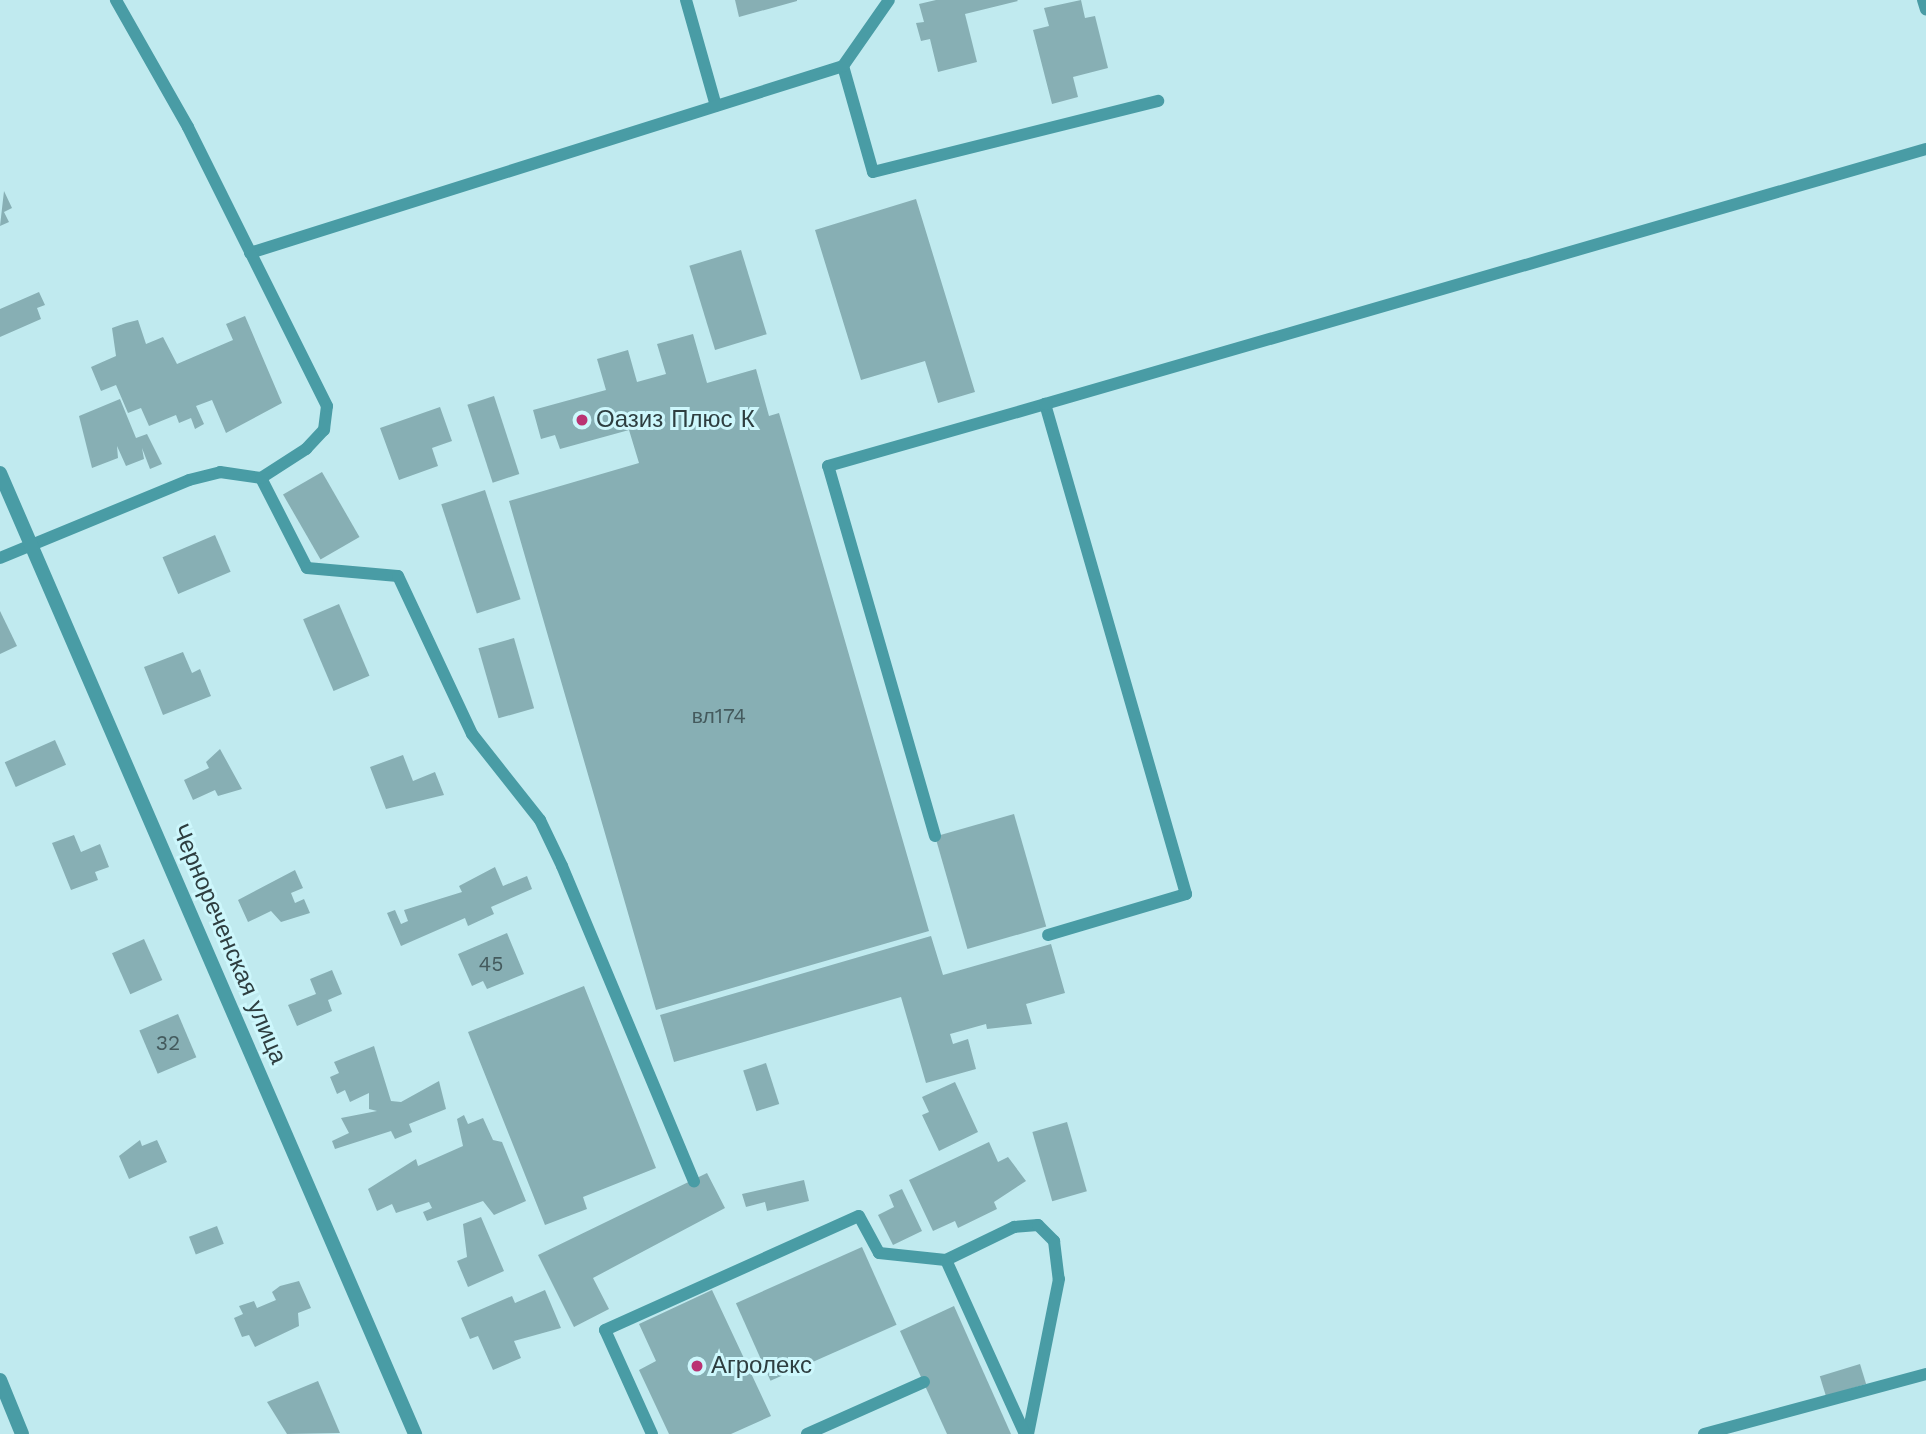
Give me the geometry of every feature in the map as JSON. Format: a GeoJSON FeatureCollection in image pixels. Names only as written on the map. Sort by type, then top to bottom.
{"type":"FeatureCollection","features":[{"type":"Feature","properties":{"kind":"street","name":"Чернореченская улица"},"geometry":{"type":"LineString","coordinates":[[0,473],[415,1434]]}},
{"type":"Feature","properties":{"kind":"street"},"geometry":{"type":"LineString","coordinates":[[0,1380],[22,1434]]}},
{"type":"Feature","properties":{"kind":"lane"},"geometry":{"type":"LineString","coordinates":[[0,558],[189,480],[220,472],[261,478],[306,449],[324,430],[327,406],[250,253],[116,0]]}},
{"type":"Feature","properties":{"kind":"lane"},"geometry":{"type":"LineString","coordinates":[[686,0],[716,106]]}},
{"type":"Feature","properties":{"kind":"lane"},"geometry":{"type":"LineString","coordinates":[[250,253],[842,66],[889,0]]}},
{"type":"Feature","properties":{"kind":"lane"},"geometry":{"type":"LineString","coordinates":[[1923,0],[1926,10]]}},
{"type":"Feature","properties":{"kind":"lane"},"geometry":{"type":"LineString","coordinates":[[842,66],[873,172],[1158,101]]}},
{"type":"Feature","properties":{"kind":"lane"},"geometry":{"type":"LineString","coordinates":[[935,836],[828,466],[1926,149]]}},
{"type":"Feature","properties":{"kind":"lane"},"geometry":{"type":"LineString","coordinates":[[1045,404],[1186,894],[1048,935]]}},
{"type":"Feature","properties":{"kind":"lane"},"geometry":{"type":"LineString","coordinates":[[261,478],[307,568],[398,576],[472,734],[540,820],[694,1181]]}},
{"type":"Feature","properties":{"kind":"lane"},"geometry":{"type":"LineString","coordinates":[[652,1434],[605,1329],[859,1216],[879,1253],[946,1260],[1014,1227],[1038,1225],[1054,1241],[1059,1279],[1026,1434]]}},
{"type":"Feature","properties":{"kind":"lane"},"geometry":{"type":"LineString","coordinates":[[946,1260],[1026,1434]]}},
{"type":"Feature","properties":{"kind":"lane"},"geometry":{"type":"LineString","coordinates":[[1704,1434],[1926,1374]]}},
{"type":"Feature","properties":{"kind":"lane"},"geometry":{"type":"LineString","coordinates":[[807,1434],[924,1382]]}},
{"type":"Feature","properties":{"kind":"building"},"geometry":{"type":"Polygon","coordinates":[[[735,0],[797,0],[797,1],[739,17],[735,0]]]}},
{"type":"Feature","properties":{"kind":"building"},"geometry":{"type":"Polygon","coordinates":[[[936,0],[1018,1],[965,14],[977,62],[938,72],[930,39],[921,41],[916,23],[924,22],[919,4],[936,0]]]}},
{"type":"Feature","properties":{"kind":"building"},"geometry":{"type":"Polygon","coordinates":[[[1081,0],[1085,18],[1095,16],[1108,68],[1073,77],[1078,97],[1052,104],[1033,30],[1049,26],[1044,8],[1081,0]]]}},
{"type":"Feature","properties":{"kind":"building"},"geometry":{"type":"Polygon","coordinates":[[[4,191],[12,208],[4,212],[9,222],[0,226],[4,191]]]}},
{"type":"Feature","properties":{"kind":"building"},"geometry":{"type":"Polygon","coordinates":[[[916,199],[975,392],[938,403],[925,361],[861,380],[815,230],[916,199]]]}},
{"type":"Feature","properties":{"kind":"building"},"geometry":{"type":"Polygon","coordinates":[[[741,250],[767,334],[715,350],[689,266],[741,250]]]}},
{"type":"Feature","properties":{"kind":"building"},"geometry":{"type":"Polygon","coordinates":[[[39,292],[45,305],[37,308],[41,319],[0,337],[0,309],[39,292]]]}},
{"type":"Feature","properties":{"kind":"building"},"geometry":{"type":"Polygon","coordinates":[[[245,316],[282,403],[226,433],[212,400],[196,406],[204,424],[195,429],[191,418],[179,423],[176,415],[149,426],[141,408],[128,413],[116,385],[101,391],[91,367],[116,356],[112,328],[138,320],[146,344],[163,337],[177,364],[233,340],[226,324],[245,316]]]}},
{"type":"Feature","properties":{"kind":"building"},"geometry":{"type":"Polygon","coordinates":[[[693,334],[707,383],[756,369],[769,416],[779,413],[929,931],[656,1010],[509,501],[639,463],[629,430],[560,449],[555,435],[541,439],[533,410],[606,390],[597,359],[628,350],[637,382],[666,374],[657,344],[693,334]]]}},
{"type":"Feature","properties":{"kind":"building"},"geometry":{"type":"Polygon","coordinates":[[[494,396],[519,474],[493,483],[467,405],[494,396]]]}},
{"type":"Feature","properties":{"kind":"building"},"geometry":{"type":"Polygon","coordinates":[[[120,399],[136,438],[147,434],[162,464],[150,469],[142,448],[144,459],[126,466],[117,446],[118,458],[92,468],[79,416],[120,399]]]}},
{"type":"Feature","properties":{"kind":"building"},"geometry":{"type":"Polygon","coordinates":[[[440,407],[452,441],[432,448],[438,466],[399,480],[380,428],[440,407]]]}},
{"type":"Feature","properties":{"kind":"building"},"geometry":{"type":"Polygon","coordinates":[[[322,472],[360,537],[321,559],[283,494],[322,472]]]}},
{"type":"Feature","properties":{"kind":"building"},"geometry":{"type":"Polygon","coordinates":[[[485,490],[521,599],[477,614],[441,504],[485,490]]]}},
{"type":"Feature","properties":{"kind":"building"},"geometry":{"type":"Polygon","coordinates":[[[215,535],[231,572],[178,594],[163,557],[215,535]]]}},
{"type":"Feature","properties":{"kind":"building"},"geometry":{"type":"Polygon","coordinates":[[[339,604],[369,676],[334,691],[303,619],[339,604]]]}},
{"type":"Feature","properties":{"kind":"building"},"geometry":{"type":"Polygon","coordinates":[[[0,611],[17,646],[0,654],[0,611]]]}},
{"type":"Feature","properties":{"kind":"building"},"geometry":{"type":"Polygon","coordinates":[[[514,638],[534,708],[499,718],[478,648],[514,638]]]}},
{"type":"Feature","properties":{"kind":"building"},"geometry":{"type":"Polygon","coordinates":[[[183,652],[192,673],[200,669],[211,696],[163,715],[144,667],[183,652]]]}},
{"type":"Feature","properties":{"kind":"building"},"geometry":{"type":"Polygon","coordinates":[[[55,740],[66,765],[16,787],[5,762],[55,740]]]}},
{"type":"Feature","properties":{"kind":"building"},"geometry":{"type":"Polygon","coordinates":[[[220,749],[242,789],[218,796],[215,790],[193,800],[184,780],[209,768],[206,762],[220,749]]]}},
{"type":"Feature","properties":{"kind":"building"},"geometry":{"type":"Polygon","coordinates":[[[403,755],[413,781],[435,772],[444,795],[386,809],[370,767],[403,755]]]}},
{"type":"Feature","properties":{"kind":"building"},"geometry":{"type":"Polygon","coordinates":[[[1014,814],[1046,926],[967,949],[935,837],[1014,814]]]}},
{"type":"Feature","properties":{"kind":"building"},"geometry":{"type":"Polygon","coordinates":[[[74,835],[81,852],[100,844],[109,867],[95,872],[98,880],[71,890],[52,843],[74,835]]]}},
{"type":"Feature","properties":{"kind":"building"},"geometry":{"type":"Polygon","coordinates":[[[495,867],[503,886],[527,876],[532,889],[491,907],[494,914],[468,926],[465,918],[401,946],[387,913],[395,910],[401,924],[408,921],[404,910],[462,892],[459,886],[495,867]]]}},
{"type":"Feature","properties":{"kind":"building"},"geometry":{"type":"Polygon","coordinates":[[[295,870],[303,888],[291,893],[295,903],[304,899],[310,913],[281,922],[271,911],[248,922],[238,900],[295,870]]]}},
{"type":"Feature","properties":{"kind":"building"},"geometry":{"type":"Polygon","coordinates":[[[507,933],[524,974],[487,989],[483,981],[472,986],[458,954],[507,933]]]}},
{"type":"Feature","properties":{"kind":"building"},"geometry":{"type":"Polygon","coordinates":[[[931,936],[943,975],[1051,944],[1065,993],[1026,1004],[1032,1024],[987,1029],[986,1024],[950,1034],[953,1044],[968,1039],[976,1069],[926,1083],[901,997],[674,1062],[660,1015],[931,936]]]}},
{"type":"Feature","properties":{"kind":"building"},"geometry":{"type":"Polygon","coordinates":[[[144,939],[162,980],[130,994],[112,953],[144,939]]]}},
{"type":"Feature","properties":{"kind":"building"},"geometry":{"type":"Polygon","coordinates":[[[332,970],[342,994],[328,1000],[332,1011],[297,1026],[288,1005],[316,994],[310,979],[332,970]]]}},
{"type":"Feature","properties":{"kind":"building"},"geometry":{"type":"Polygon","coordinates":[[[584,986],[656,1168],[583,1197],[587,1209],[545,1225],[468,1032],[584,986]]]}},
{"type":"Feature","properties":{"kind":"building"},"geometry":{"type":"Polygon","coordinates":[[[178,1014],[196,1057],[158,1074],[139,1030],[178,1014]]]}},
{"type":"Feature","properties":{"kind":"building"},"geometry":{"type":"Polygon","coordinates":[[[374,1046],[391,1101],[401,1102],[439,1081],[446,1109],[409,1124],[412,1132],[395,1139],[391,1131],[335,1149],[332,1141],[349,1133],[341,1118],[377,1111],[369,1109],[369,1093],[350,1102],[345,1090],[337,1094],[330,1077],[339,1073],[334,1062],[374,1046]]]}},
{"type":"Feature","properties":{"kind":"building"},"geometry":{"type":"Polygon","coordinates":[[[766,1063],[779,1104],[756,1111],[743,1070],[766,1063]]]}},
{"type":"Feature","properties":{"kind":"building"},"geometry":{"type":"Polygon","coordinates":[[[955,1082],[978,1132],[939,1151],[922,1115],[929,1112],[922,1097],[955,1082]]]}},
{"type":"Feature","properties":{"kind":"building"},"geometry":{"type":"Polygon","coordinates":[[[464,1115],[468,1124],[483,1118],[493,1140],[502,1142],[526,1201],[494,1215],[483,1201],[427,1221],[423,1212],[432,1208],[429,1202],[396,1213],[392,1204],[377,1211],[368,1189],[416,1159],[418,1166],[463,1146],[457,1119],[464,1115]]]}},
{"type":"Feature","properties":{"kind":"building"},"geometry":{"type":"Polygon","coordinates":[[[1067,1122],[1087,1191],[1052,1201],[1032,1132],[1067,1122]]]}},
{"type":"Feature","properties":{"kind":"building"},"geometry":{"type":"Polygon","coordinates":[[[140,1140],[142,1146],[157,1140],[167,1162],[129,1179],[119,1156],[140,1140]]]}},
{"type":"Feature","properties":{"kind":"building"},"geometry":{"type":"Polygon","coordinates":[[[989,1142],[998,1162],[1008,1157],[1026,1181],[994,1202],[997,1209],[958,1228],[955,1221],[933,1231],[909,1180],[989,1142]]]}},
{"type":"Feature","properties":{"kind":"building"},"geometry":{"type":"Polygon","coordinates":[[[707,1173],[725,1208],[593,1278],[609,1309],[574,1327],[538,1255],[707,1173]]]}},
{"type":"Feature","properties":{"kind":"building"},"geometry":{"type":"Polygon","coordinates":[[[804,1180],[809,1201],[767,1211],[765,1202],[746,1207],[742,1194],[804,1180]]]}},
{"type":"Feature","properties":{"kind":"building"},"geometry":{"type":"Polygon","coordinates":[[[902,1189],[922,1231],[893,1245],[878,1215],[894,1207],[889,1195],[902,1189]]]}},
{"type":"Feature","properties":{"kind":"building"},"geometry":{"type":"Polygon","coordinates":[[[481,1217],[504,1271],[468,1287],[457,1261],[467,1257],[463,1224],[481,1217]]]}},
{"type":"Feature","properties":{"kind":"building"},"geometry":{"type":"Polygon","coordinates":[[[217,1226],[224,1244],[196,1254],[189,1237],[217,1226]]]}},
{"type":"Feature","properties":{"kind":"building"},"geometry":{"type":"Polygon","coordinates":[[[862,1247],[897,1325],[771,1381],[736,1303],[862,1247]]]}},
{"type":"Feature","properties":{"kind":"building"},"geometry":{"type":"Polygon","coordinates":[[[299,1281],[311,1308],[298,1313],[299,1326],[255,1347],[249,1335],[242,1337],[234,1318],[243,1314],[239,1306],[254,1301],[257,1308],[276,1300],[272,1292],[280,1286],[299,1281]]]}},
{"type":"Feature","properties":{"kind":"building"},"geometry":{"type":"Polygon","coordinates":[[[545,1290],[561,1328],[514,1341],[521,1358],[493,1370],[478,1336],[470,1339],[461,1318],[512,1296],[515,1303],[545,1290]]]}},
{"type":"Feature","properties":{"kind":"building","name":"Агролекс"},"geometry":{"type":"Polygon","coordinates":[[[712,1290],[771,1416],[731,1434],[669,1434],[639,1370],[656,1361],[639,1324],[712,1290]]]}},
{"type":"Feature","properties":{"kind":"building"},"geometry":{"type":"Polygon","coordinates":[[[954,1306],[1011,1434],[947,1434],[900,1331],[954,1306]]]}},
{"type":"Feature","properties":{"kind":"building"},"geometry":{"type":"Polygon","coordinates":[[[1860,1364],[1866,1384],[1826,1396],[1820,1376],[1860,1364]]]}},
{"type":"Feature","properties":{"kind":"building"},"geometry":{"type":"Polygon","coordinates":[[[318,1381],[340,1433],[287,1434],[267,1402],[318,1381]]]}},
{"type":"Feature","properties":{"kind":"place","name":"Оазиз Плюс К"},"geometry":{"type":"Point","coordinates":[582,420]}},
{"type":"Feature","properties":{"kind":"place","name":"Агролекс"},"geometry":{"type":"Point","coordinates":[697,1366]}}]}
